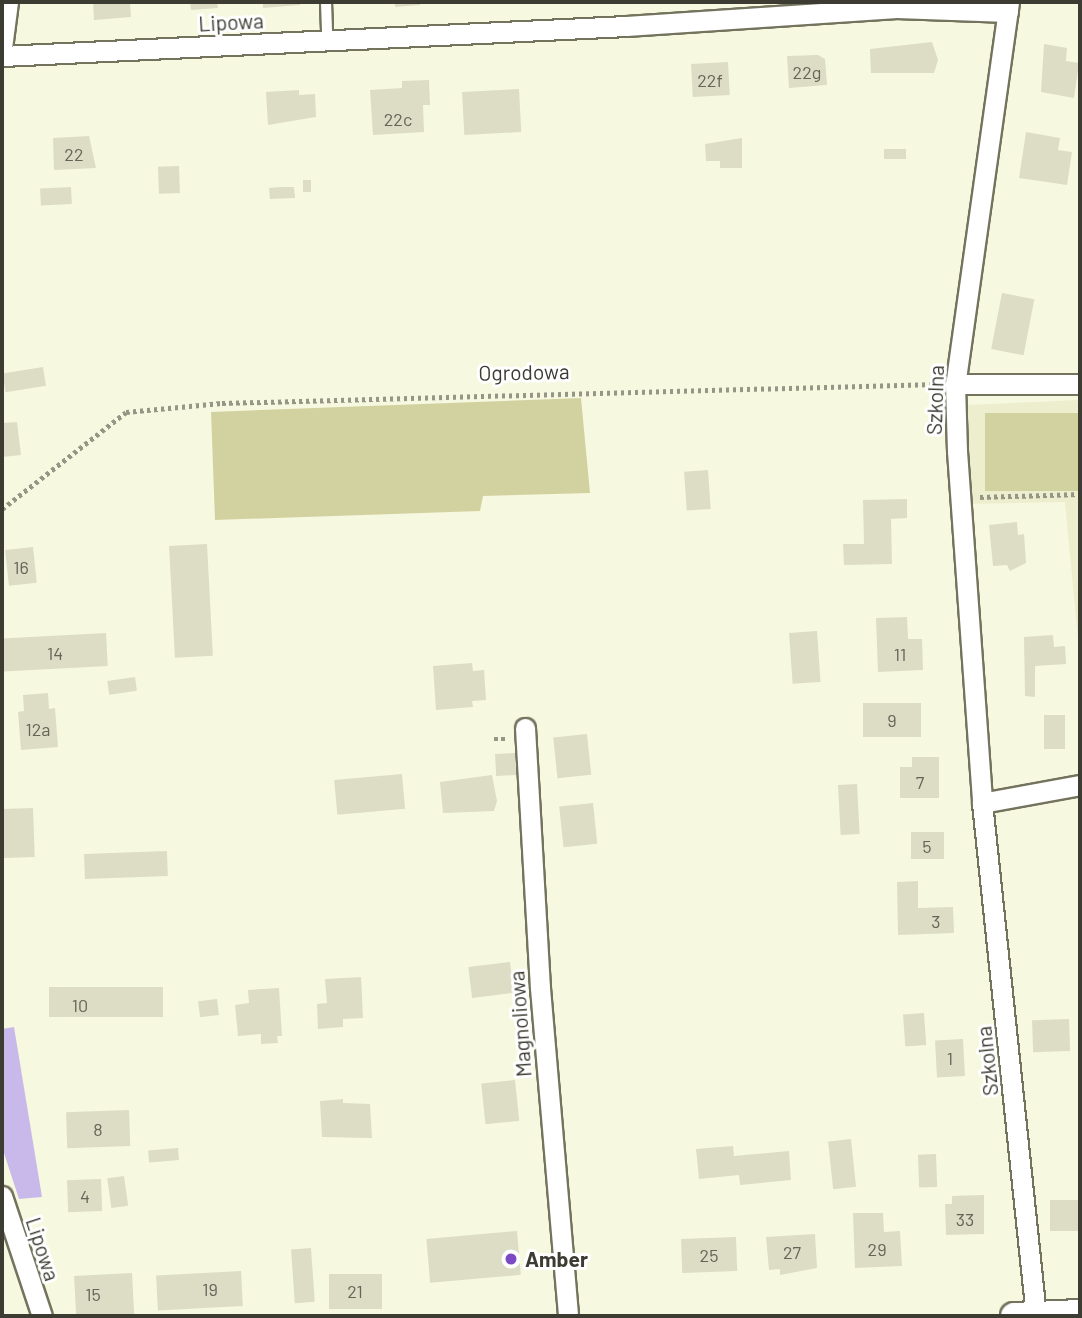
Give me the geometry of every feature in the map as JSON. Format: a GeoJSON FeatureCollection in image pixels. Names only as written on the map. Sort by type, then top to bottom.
{"type":"FeatureCollection","features":[{"type":"Feature","properties":{"kind":"street"},"geometry":{"type":"LineString","coordinates":[[2,48],[8,2]]}},
{"type":"Feature","properties":{"kind":"street","name":"Lipowa"},"geometry":{"type":"LineString","coordinates":[[2,56],[896,8],[1008,7]]}},
{"type":"Feature","properties":{"kind":"street","name":"Szkolna"},"geometry":{"type":"LineString","coordinates":[[1008,7],[956,384],[958,498],[982,803],[1036,1315]]}},
{"type":"Feature","properties":{"kind":"street"},"geometry":{"type":"LineString","coordinates":[[956,384],[1080,384]]}},
{"type":"Feature","properties":{"kind":"street","name":"Magnoliowa"},"geometry":{"type":"LineString","coordinates":[[525,728],[540,1000],[568,1316]]}},
{"type":"Feature","properties":{"kind":"street"},"geometry":{"type":"LineString","coordinates":[[982,803],[1080,785]]}},
{"type":"Feature","properties":{"kind":"street","name":"Lipowa"},"geometry":{"type":"LineString","coordinates":[[2,1196],[42,1316]]}},
{"type":"Feature","properties":{"kind":"street"},"geometry":{"type":"LineString","coordinates":[[1014,1316],[1080,1313]]}},
{"type":"Feature","properties":{"kind":"lane"},"geometry":{"type":"LineString","coordinates":[[326,2],[327,40]]}},
{"type":"Feature","properties":{"kind":"path","name":"Ogrodowa"},"geometry":{"type":"LineString","coordinates":[[2,509],[126,412],[222,403],[956,384]]}},
{"type":"Feature","properties":{"kind":"path"},"geometry":{"type":"LineString","coordinates":[[958,498],[1080,494]]}},
{"type":"Feature","properties":{"kind":"shaded area"},"geometry":{"type":"Polygon","coordinates":[[[581,398],[590,493],[483,496],[480,511],[215,520],[211,412],[581,398]]]}},
{"type":"Feature","properties":{"kind":"shaded area"},"geometry":{"type":"Polygon","coordinates":[[[1080,400],[1080,661],[1065,502],[969,504],[965,418],[968,405],[1080,400]]]}},
{"type":"Feature","properties":{"kind":"shaded area"},"geometry":{"type":"Polygon","coordinates":[[[985,413],[1080,413],[1080,491],[985,491],[985,413]]]}},
{"type":"Feature","properties":{"kind":"shaded area"},"geometry":{"type":"Polygon","coordinates":[[[14,1027],[42,1197],[19,1199],[2,1147],[2,1029],[14,1027]]]}},
{"type":"Feature","properties":{"kind":"building"},"geometry":{"type":"Polygon","coordinates":[[[93,2],[130,2],[131,17],[94,20],[93,2]]]}},
{"type":"Feature","properties":{"kind":"building"},"geometry":{"type":"Polygon","coordinates":[[[190,2],[217,2],[218,8],[191,10],[190,2]]]}},
{"type":"Feature","properties":{"kind":"building"},"geometry":{"type":"Polygon","coordinates":[[[263,2],[300,2],[300,5],[263,8],[263,2]]]}},
{"type":"Feature","properties":{"kind":"building"},"geometry":{"type":"Polygon","coordinates":[[[395,2],[420,2],[420,5],[395,7],[395,2]]]}},
{"type":"Feature","properties":{"kind":"building"},"geometry":{"type":"Polygon","coordinates":[[[932,42],[938,60],[934,73],[871,73],[870,49],[932,42]]]}},
{"type":"Feature","properties":{"kind":"building"},"geometry":{"type":"Polygon","coordinates":[[[1044,44],[1067,48],[1066,61],[1079,63],[1074,98],[1041,92],[1044,44]]]}},
{"type":"Feature","properties":{"kind":"building"},"geometry":{"type":"Polygon","coordinates":[[[818,55],[825,59],[827,85],[789,88],[787,56],[818,55]]]}},
{"type":"Feature","properties":{"kind":"building"},"geometry":{"type":"Polygon","coordinates":[[[728,62],[730,95],[693,97],[691,64],[728,62]]]}},
{"type":"Feature","properties":{"kind":"building"},"geometry":{"type":"Polygon","coordinates":[[[429,80],[430,105],[423,105],[424,132],[373,135],[370,90],[402,88],[402,81],[429,80]]]}},
{"type":"Feature","properties":{"kind":"building"},"geometry":{"type":"Polygon","coordinates":[[[519,89],[521,132],[464,135],[462,92],[519,89]]]}},
{"type":"Feature","properties":{"kind":"building"},"geometry":{"type":"Polygon","coordinates":[[[299,90],[299,95],[315,94],[316,117],[268,125],[266,92],[299,90]]]}},
{"type":"Feature","properties":{"kind":"building"},"geometry":{"type":"Polygon","coordinates":[[[1026,132],[1060,138],[1058,150],[1072,152],[1067,185],[1019,178],[1026,132]]]}},
{"type":"Feature","properties":{"kind":"building"},"geometry":{"type":"Polygon","coordinates":[[[89,136],[96,168],[54,170],[53,138],[89,136]]]}},
{"type":"Feature","properties":{"kind":"building"},"geometry":{"type":"Polygon","coordinates":[[[742,138],[742,168],[720,168],[720,161],[706,161],[705,144],[742,138]]]}},
{"type":"Feature","properties":{"kind":"building"},"geometry":{"type":"Polygon","coordinates":[[[884,149],[906,149],[906,159],[884,159],[884,149]]]}},
{"type":"Feature","properties":{"kind":"building"},"geometry":{"type":"Polygon","coordinates":[[[179,166],[180,193],[159,194],[158,167],[179,166]]]}},
{"type":"Feature","properties":{"kind":"building"},"geometry":{"type":"Polygon","coordinates":[[[303,180],[311,180],[311,192],[303,192],[303,180]]]}},
{"type":"Feature","properties":{"kind":"building"},"geometry":{"type":"Polygon","coordinates":[[[71,187],[72,204],[41,206],[40,189],[71,187]]]}},
{"type":"Feature","properties":{"kind":"building"},"geometry":{"type":"Polygon","coordinates":[[[294,187],[295,198],[270,199],[269,188],[294,187]]]}},
{"type":"Feature","properties":{"kind":"building"},"geometry":{"type":"Polygon","coordinates":[[[1002,293],[1034,299],[1024,355],[991,349],[1002,293]]]}},
{"type":"Feature","properties":{"kind":"building"},"geometry":{"type":"Polygon","coordinates":[[[43,367],[46,386],[5,392],[3,373],[43,367]]]}},
{"type":"Feature","properties":{"kind":"building"},"geometry":{"type":"Polygon","coordinates":[[[17,422],[21,455],[2,457],[2,423],[17,422]]]}},
{"type":"Feature","properties":{"kind":"building"},"geometry":{"type":"Polygon","coordinates":[[[708,470],[711,509],[687,511],[684,472],[708,470]]]}},
{"type":"Feature","properties":{"kind":"building"},"geometry":{"type":"Polygon","coordinates":[[[907,499],[907,518],[891,519],[892,564],[844,565],[843,544],[864,544],[863,500],[907,499]]]}},
{"type":"Feature","properties":{"kind":"building"},"geometry":{"type":"Polygon","coordinates":[[[1017,522],[1018,535],[1024,534],[1026,563],[1010,571],[1007,565],[993,566],[989,525],[1017,522]]]}},
{"type":"Feature","properties":{"kind":"building"},"geometry":{"type":"Polygon","coordinates":[[[207,544],[213,656],[175,658],[169,546],[207,544]]]}},
{"type":"Feature","properties":{"kind":"building"},"geometry":{"type":"Polygon","coordinates":[[[33,547],[37,583],[9,586],[5,550],[33,547]]]}},
{"type":"Feature","properties":{"kind":"building"},"geometry":{"type":"Polygon","coordinates":[[[907,617],[908,639],[922,639],[923,670],[878,672],[876,618],[907,617]]]}},
{"type":"Feature","properties":{"kind":"building"},"geometry":{"type":"Polygon","coordinates":[[[817,631],[821,682],[793,684],[789,633],[817,631]]]}},
{"type":"Feature","properties":{"kind":"building"},"geometry":{"type":"Polygon","coordinates":[[[106,633],[108,666],[4,671],[2,638],[106,633]]]}},
{"type":"Feature","properties":{"kind":"building"},"geometry":{"type":"Polygon","coordinates":[[[1053,635],[1054,647],[1065,646],[1066,664],[1035,666],[1035,697],[1025,696],[1024,637],[1053,635]]]}},
{"type":"Feature","properties":{"kind":"building"},"geometry":{"type":"Polygon","coordinates":[[[472,663],[473,671],[484,670],[486,700],[472,701],[473,707],[436,710],[433,666],[472,663]]]}},
{"type":"Feature","properties":{"kind":"building"},"geometry":{"type":"Polygon","coordinates":[[[135,677],[137,691],[109,695],[107,681],[135,677]]]}},
{"type":"Feature","properties":{"kind":"building"},"geometry":{"type":"Polygon","coordinates":[[[48,693],[49,709],[55,708],[58,747],[21,750],[18,712],[24,711],[23,695],[48,693]]]}},
{"type":"Feature","properties":{"kind":"building"},"geometry":{"type":"Polygon","coordinates":[[[863,703],[921,703],[921,737],[863,737],[863,703]]]}},
{"type":"Feature","properties":{"kind":"building"},"geometry":{"type":"Polygon","coordinates":[[[1044,715],[1065,715],[1065,749],[1044,749],[1044,715]]]}},
{"type":"Feature","properties":{"kind":"building"},"geometry":{"type":"Polygon","coordinates":[[[587,734],[591,775],[557,778],[553,738],[587,734]]]}},
{"type":"Feature","properties":{"kind":"building"},"geometry":{"type":"Polygon","coordinates":[[[515,753],[516,775],[496,776],[495,754],[515,753]]]}},
{"type":"Feature","properties":{"kind":"building"},"geometry":{"type":"Polygon","coordinates":[[[912,757],[939,757],[939,798],[900,798],[900,767],[912,767],[912,757]]]}},
{"type":"Feature","properties":{"kind":"building"},"geometry":{"type":"Polygon","coordinates":[[[402,774],[405,809],[337,815],[334,780],[402,774]]]}},
{"type":"Feature","properties":{"kind":"building"},"geometry":{"type":"Polygon","coordinates":[[[492,775],[497,801],[494,811],[443,813],[440,782],[492,775]]]}},
{"type":"Feature","properties":{"kind":"building"},"geometry":{"type":"Polygon","coordinates":[[[857,784],[860,834],[841,835],[838,785],[857,784]]]}},
{"type":"Feature","properties":{"kind":"building"},"geometry":{"type":"Polygon","coordinates":[[[593,803],[597,844],[563,847],[559,807],[593,803]]]}},
{"type":"Feature","properties":{"kind":"building"},"geometry":{"type":"Polygon","coordinates":[[[33,808],[35,857],[4,858],[2,809],[33,808]]]}},
{"type":"Feature","properties":{"kind":"building"},"geometry":{"type":"Polygon","coordinates":[[[911,832],[944,832],[944,859],[911,859],[911,832]]]}},
{"type":"Feature","properties":{"kind":"building"},"geometry":{"type":"Polygon","coordinates":[[[167,851],[168,876],[85,879],[84,854],[167,851]]]}},
{"type":"Feature","properties":{"kind":"building"},"geometry":{"type":"Polygon","coordinates":[[[918,881],[918,908],[953,907],[954,933],[898,935],[897,882],[918,881]]]}},
{"type":"Feature","properties":{"kind":"building"},"geometry":{"type":"Polygon","coordinates":[[[510,962],[514,993],[472,998],[468,967],[510,962]]]}},
{"type":"Feature","properties":{"kind":"building"},"geometry":{"type":"Polygon","coordinates":[[[361,977],[363,1018],[343,1019],[343,1027],[318,1029],[317,1004],[327,1003],[325,979],[361,977]]]}},
{"type":"Feature","properties":{"kind":"building"},"geometry":{"type":"Polygon","coordinates":[[[49,987],[163,987],[163,1017],[49,1017],[49,987]]]}},
{"type":"Feature","properties":{"kind":"building"},"geometry":{"type":"Polygon","coordinates":[[[279,988],[282,1036],[277,1036],[278,1043],[261,1044],[261,1034],[238,1036],[235,1005],[249,1003],[248,990],[279,988]]]}},
{"type":"Feature","properties":{"kind":"building"},"geometry":{"type":"Polygon","coordinates":[[[217,999],[219,1015],[200,1017],[198,1001],[217,999]]]}},
{"type":"Feature","properties":{"kind":"building"},"geometry":{"type":"Polygon","coordinates":[[[924,1013],[926,1045],[905,1046],[903,1014],[924,1013]]]}},
{"type":"Feature","properties":{"kind":"building"},"geometry":{"type":"Polygon","coordinates":[[[1069,1019],[1070,1051],[1033,1052],[1032,1020],[1069,1019]]]}},
{"type":"Feature","properties":{"kind":"building"},"geometry":{"type":"Polygon","coordinates":[[[963,1039],[965,1076],[937,1077],[935,1040],[963,1039]]]}},
{"type":"Feature","properties":{"kind":"building"},"geometry":{"type":"Polygon","coordinates":[[[515,1080],[519,1121],[485,1124],[481,1084],[515,1080]]]}},
{"type":"Feature","properties":{"kind":"building"},"geometry":{"type":"Polygon","coordinates":[[[343,1099],[343,1103],[370,1104],[372,1138],[322,1137],[320,1101],[343,1099]]]}},
{"type":"Feature","properties":{"kind":"building"},"geometry":{"type":"Polygon","coordinates":[[[129,1110],[130,1146],[67,1148],[66,1112],[129,1110]]]}},
{"type":"Feature","properties":{"kind":"building"},"geometry":{"type":"Polygon","coordinates":[[[851,1139],[856,1187],[833,1189],[828,1141],[851,1139]]]}},
{"type":"Feature","properties":{"kind":"building"},"geometry":{"type":"Polygon","coordinates":[[[733,1146],[734,1156],[789,1151],[791,1180],[740,1185],[739,1175],[699,1179],[696,1149],[733,1146]]]}},
{"type":"Feature","properties":{"kind":"building"},"geometry":{"type":"Polygon","coordinates":[[[178,1148],[179,1160],[149,1163],[148,1151],[178,1148]]]}},
{"type":"Feature","properties":{"kind":"building"},"geometry":{"type":"Polygon","coordinates":[[[936,1154],[937,1187],[919,1188],[918,1155],[936,1154]]]}},
{"type":"Feature","properties":{"kind":"building"},"geometry":{"type":"Polygon","coordinates":[[[124,1176],[128,1206],[111,1208],[107,1178],[124,1176]]]}},
{"type":"Feature","properties":{"kind":"building"},"geometry":{"type":"Polygon","coordinates":[[[101,1179],[102,1211],[68,1212],[67,1180],[101,1179]]]}},
{"type":"Feature","properties":{"kind":"building"},"geometry":{"type":"Polygon","coordinates":[[[984,1195],[984,1234],[946,1235],[945,1204],[952,1204],[952,1196],[984,1195]]]}},
{"type":"Feature","properties":{"kind":"building"},"geometry":{"type":"Polygon","coordinates":[[[1050,1200],[1080,1200],[1080,1231],[1050,1231],[1050,1200]]]}},
{"type":"Feature","properties":{"kind":"building"},"geometry":{"type":"Polygon","coordinates":[[[853,1213],[883,1213],[884,1232],[900,1231],[902,1266],[855,1268],[853,1213]]]}},
{"type":"Feature","properties":{"kind":"building"},"geometry":{"type":"Polygon","coordinates":[[[517,1231],[521,1275],[430,1283],[426,1239],[517,1231]]]}},
{"type":"Feature","properties":{"kind":"building"},"geometry":{"type":"Polygon","coordinates":[[[815,1234],[817,1268],[780,1275],[780,1269],[769,1270],[766,1237],[815,1234]]]}},
{"type":"Feature","properties":{"kind":"building"},"geometry":{"type":"Polygon","coordinates":[[[736,1237],[737,1271],[682,1273],[681,1239],[736,1237]]]}},
{"type":"Feature","properties":{"kind":"building"},"geometry":{"type":"Polygon","coordinates":[[[311,1248],[315,1302],[295,1303],[291,1249],[311,1248]]]}},
{"type":"Feature","properties":{"kind":"building"},"geometry":{"type":"Polygon","coordinates":[[[241,1271],[243,1306],[158,1310],[156,1275],[241,1271]]]}},
{"type":"Feature","properties":{"kind":"building"},"geometry":{"type":"Polygon","coordinates":[[[132,1273],[134,1316],[76,1316],[74,1276],[132,1273]]]}},
{"type":"Feature","properties":{"kind":"building"},"geometry":{"type":"Polygon","coordinates":[[[329,1274],[382,1274],[382,1309],[329,1309],[329,1274]]]}},
{"type":"Feature","properties":{"kind":"place","name":"Amber"},"geometry":{"type":"Point","coordinates":[511,1259]}}]}
